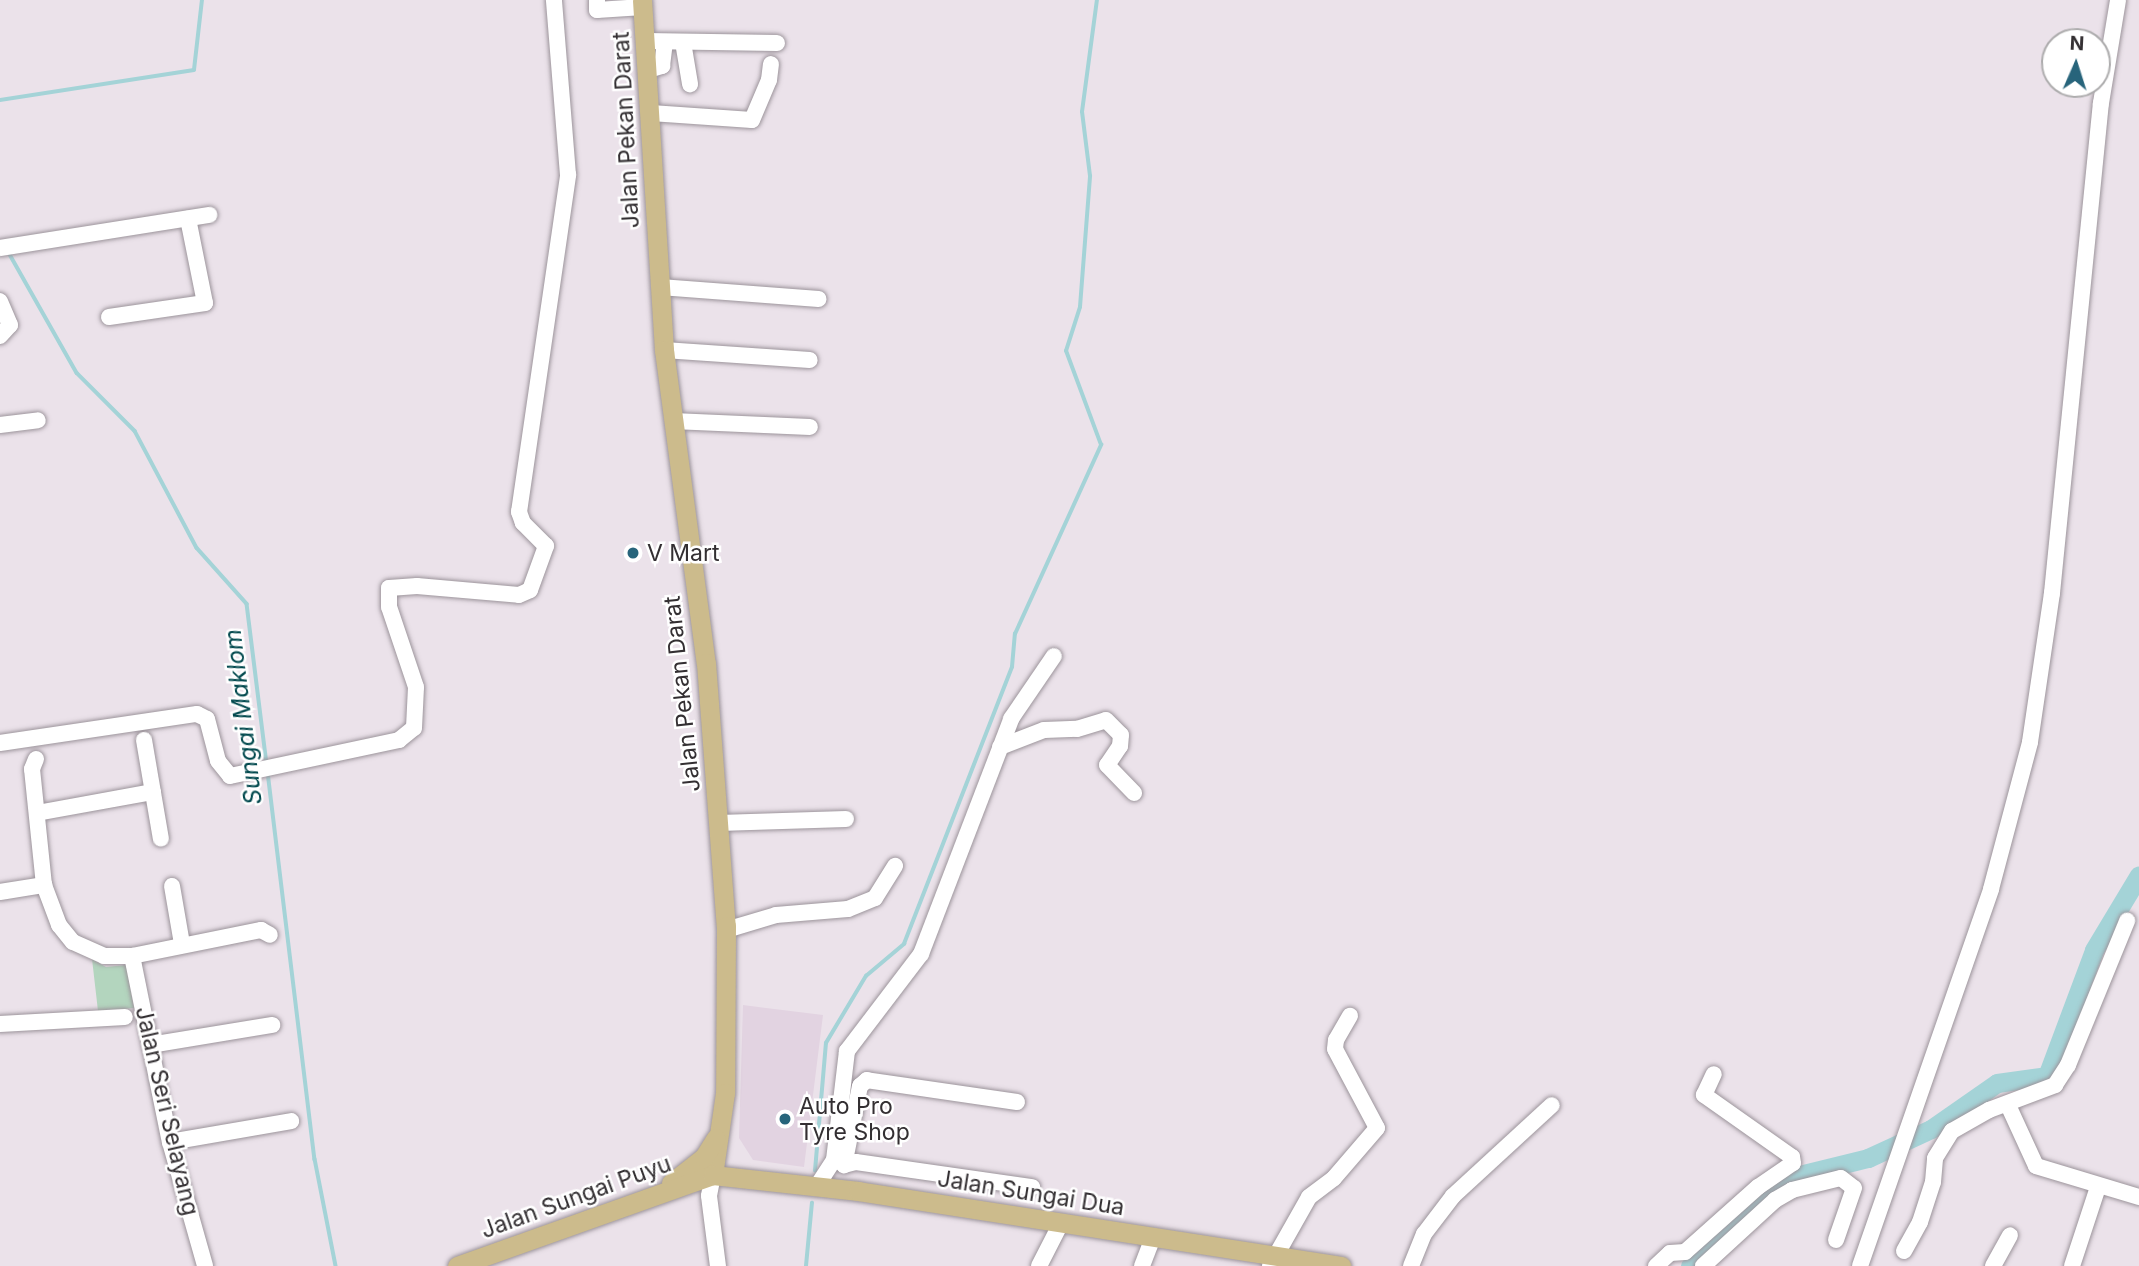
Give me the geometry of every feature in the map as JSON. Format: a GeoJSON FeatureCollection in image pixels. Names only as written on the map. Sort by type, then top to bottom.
{"type":"FeatureCollection","features":[{"type":"Feature","properties":{"kind":"main road","name":"Jalan Pekan Darat"},"geometry":{"type":"LineString","coordinates":[[643,4],[655,41],[648,70],[664,349],[706,663],[726,930],[721,1138],[713,1175]]}},
{"type":"Feature","properties":{"kind":"main road"},"geometry":{"type":"LineString","coordinates":[[642,1197],[680,1179],[721,1138],[754,1177]]}},
{"type":"Feature","properties":{"kind":"main road","name":"Jalan Sungai Dua"},"geometry":{"type":"LineString","coordinates":[[713,1175],[754,1177],[858,1191],[1153,1238],[1273,1261],[1341,1266]]}},
{"type":"Feature","properties":{"kind":"main road","name":"Jalan Sungai Puyu"},"geometry":{"type":"LineString","coordinates":[[457,1266],[642,1197],[713,1175]]}},
{"type":"Feature","properties":{"kind":"street"},"geometry":{"type":"LineString","coordinates":[[0,743],[197,714],[213,732],[223,772],[230,776],[399,740],[414,728],[416,687],[389,607],[389,588],[417,586],[520,595],[530,590],[537,576],[545,540],[523,523],[519,512],[568,175],[554,0]]}},
{"type":"Feature","properties":{"kind":"street"},"geometry":{"type":"LineString","coordinates":[[597,0],[597,10],[643,4]]}},
{"type":"Feature","properties":{"kind":"street"},"geometry":{"type":"LineString","coordinates":[[1860,1266],[1991,889],[2030,742],[2052,593],[2101,103],[2118,0]]}},
{"type":"Feature","properties":{"kind":"street"},"geometry":{"type":"LineString","coordinates":[[655,41],[777,43]]}},
{"type":"Feature","properties":{"kind":"street"},"geometry":{"type":"LineString","coordinates":[[683,42],[690,84]]}},
{"type":"Feature","properties":{"kind":"street"},"geometry":{"type":"LineString","coordinates":[[651,113],[752,120],[769,80],[771,64]]}},
{"type":"Feature","properties":{"kind":"street"},"geometry":{"type":"LineString","coordinates":[[0,248],[209,215]]}},
{"type":"Feature","properties":{"kind":"street"},"geometry":{"type":"LineString","coordinates":[[109,317],[205,303],[188,219]]}},
{"type":"Feature","properties":{"kind":"street"},"geometry":{"type":"LineString","coordinates":[[660,287],[819,299]]}},
{"type":"Feature","properties":{"kind":"street"},"geometry":{"type":"LineString","coordinates":[[0,301],[10,325],[0,336]]}},
{"type":"Feature","properties":{"kind":"street"},"geometry":{"type":"LineString","coordinates":[[664,349],[810,360]]}},
{"type":"Feature","properties":{"kind":"street"},"geometry":{"type":"LineString","coordinates":[[0,425],[38,420]]}},
{"type":"Feature","properties":{"kind":"street"},"geometry":{"type":"LineString","coordinates":[[673,421],[810,427]]}},
{"type":"Feature","properties":{"kind":"street"},"geometry":{"type":"LineString","coordinates":[[858,1191],[839,1163],[847,1051],[921,954],[1011,719],[1054,656]]}},
{"type":"Feature","properties":{"kind":"street"},"geometry":{"type":"LineString","coordinates":[[1000,747],[1044,730],[1077,729],[1106,720],[1121,736],[1120,746],[1107,765],[1135,793]]}},
{"type":"Feature","properties":{"kind":"street"},"geometry":{"type":"LineString","coordinates":[[144,740],[161,839]]}},
{"type":"Feature","properties":{"kind":"street"},"geometry":{"type":"LineString","coordinates":[[36,759],[32,769],[44,885],[59,925],[73,942],[104,956],[132,956],[261,930],[270,935]]}},
{"type":"Feature","properties":{"kind":"street"},"geometry":{"type":"LineString","coordinates":[[37,813],[153,792]]}},
{"type":"Feature","properties":{"kind":"street"},"geometry":{"type":"LineString","coordinates":[[719,823],[846,819]]}},
{"type":"Feature","properties":{"kind":"street"},"geometry":{"type":"LineString","coordinates":[[726,930],[776,915],[848,909],[875,898],[895,866]]}},
{"type":"Feature","properties":{"kind":"street"},"geometry":{"type":"LineString","coordinates":[[0,892],[44,885]]}},
{"type":"Feature","properties":{"kind":"street"},"geometry":{"type":"LineString","coordinates":[[172,886],[183,944]]}},
{"type":"Feature","properties":{"kind":"street"},"geometry":{"type":"LineString","coordinates":[[1904,1251],[1920,1222],[1935,1158],[1952,1131],[1964,1121],[2051,1088],[2062,1075],[2127,921]]}},
{"type":"Feature","properties":{"kind":"street","name":"Jalan Seri Selayang"},"geometry":{"type":"LineString","coordinates":[[132,956],[170,1142],[205,1266]]}},
{"type":"Feature","properties":{"kind":"street"},"geometry":{"type":"LineString","coordinates":[[1273,1261],[1309,1197],[1334,1178],[1377,1128],[1335,1049],[1335,1040],[1350,1016]]}},
{"type":"Feature","properties":{"kind":"street"},"geometry":{"type":"LineString","coordinates":[[0,1024],[125,1017]]}},
{"type":"Feature","properties":{"kind":"street"},"geometry":{"type":"LineString","coordinates":[[150,1045],[272,1025]]}},
{"type":"Feature","properties":{"kind":"street"},"geometry":{"type":"LineString","coordinates":[[1656,1266],[1670,1253],[1685,1252],[1758,1187],[1793,1163],[1791,1157],[1704,1095],[1714,1073]]}},
{"type":"Feature","properties":{"kind":"street"},"geometry":{"type":"LineString","coordinates":[[817,1186],[839,1163],[860,1086],[867,1080],[1017,1102]]}},
{"type":"Feature","properties":{"kind":"street"},"geometry":{"type":"LineString","coordinates":[[1411,1266],[1424,1234],[1454,1196],[1552,1105]]}},
{"type":"Feature","properties":{"kind":"street"},"geometry":{"type":"LineString","coordinates":[[2008,1105],[2036,1166],[2098,1187],[2139,1197]]}},
{"type":"Feature","properties":{"kind":"street"},"geometry":{"type":"LineString","coordinates":[[170,1142],[291,1121]]}},
{"type":"Feature","properties":{"kind":"street"},"geometry":{"type":"LineString","coordinates":[[839,1163],[856,1162],[1032,1187]]}},
{"type":"Feature","properties":{"kind":"street"},"geometry":{"type":"LineString","coordinates":[[898,1197],[903,1168]]}},
{"type":"Feature","properties":{"kind":"street"},"geometry":{"type":"LineString","coordinates":[[713,1175],[709,1196],[718,1266]]}},
{"type":"Feature","properties":{"kind":"street"},"geometry":{"type":"LineString","coordinates":[[1703,1266],[1775,1200],[1792,1190],[1841,1178],[1854,1188],[1836,1240]]}},
{"type":"Feature","properties":{"kind":"street"},"geometry":{"type":"LineString","coordinates":[[2072,1266],[2098,1187]]}},
{"type":"Feature","properties":{"kind":"street"},"geometry":{"type":"LineString","coordinates":[[1039,1266],[1061,1223]]}},
{"type":"Feature","properties":{"kind":"street"},"geometry":{"type":"LineString","coordinates":[[1993,1266],[2010,1235]]}},
{"type":"Feature","properties":{"kind":"street"},"geometry":{"type":"LineString","coordinates":[[1142,1266],[1153,1238]]}},
{"type":"Feature","properties":{"kind":"shaded area"},"geometry":{"type":"Polygon","coordinates":[[[743,1005],[823,1015],[804,1167],[753,1160],[739,1138],[743,1005]]]}},
{"type":"Feature","properties":{"kind":"green space"},"geometry":{"type":"Polygon","coordinates":[[[92,959],[106,967],[126,965],[134,1008],[98,1011],[92,959]]]}},
{"type":"Feature","properties":{"kind":"waterway","name":"Sungai Maklom"},"geometry":{"type":"LineString","coordinates":[[0,100],[194,70],[202,0]]}},
{"type":"Feature","properties":{"kind":"waterway"},"geometry":{"type":"LineString","coordinates":[[815,1171],[826,1043],[866,976],[904,944],[1012,667],[1015,634],[1101,445],[1066,351],[1080,307],[1090,176],[1082,112],[1097,0]]}},
{"type":"Feature","properties":{"kind":"waterway","name":"Sungai Maklom"},"geometry":{"type":"LineString","coordinates":[[8,251],[77,373],[135,431],[197,548],[247,604],[267,764]]}},
{"type":"Feature","properties":{"kind":"waterway","name":"Sungai Maklom"},"geometry":{"type":"LineString","coordinates":[[268,772],[315,1159],[336,1266]]}},
{"type":"Feature","properties":{"kind":"waterway"},"geometry":{"type":"LineString","coordinates":[[1690,1266],[1709,1243],[1783,1179],[1868,1158],[1931,1129],[1997,1083],[2047,1076],[2094,950],[2139,875]]}},
{"type":"Feature","properties":{"kind":"waterway"},"geometry":{"type":"LineString","coordinates":[[806,1266],[812,1203]]}},
{"type":"Feature","properties":{"kind":"place","name":"V Mart"},"geometry":{"type":"Point","coordinates":[633,553]}},
{"type":"Feature","properties":{"kind":"place","name":"Auto Pro Tyre Shop"},"geometry":{"type":"Point","coordinates":[785,1119]}}]}
